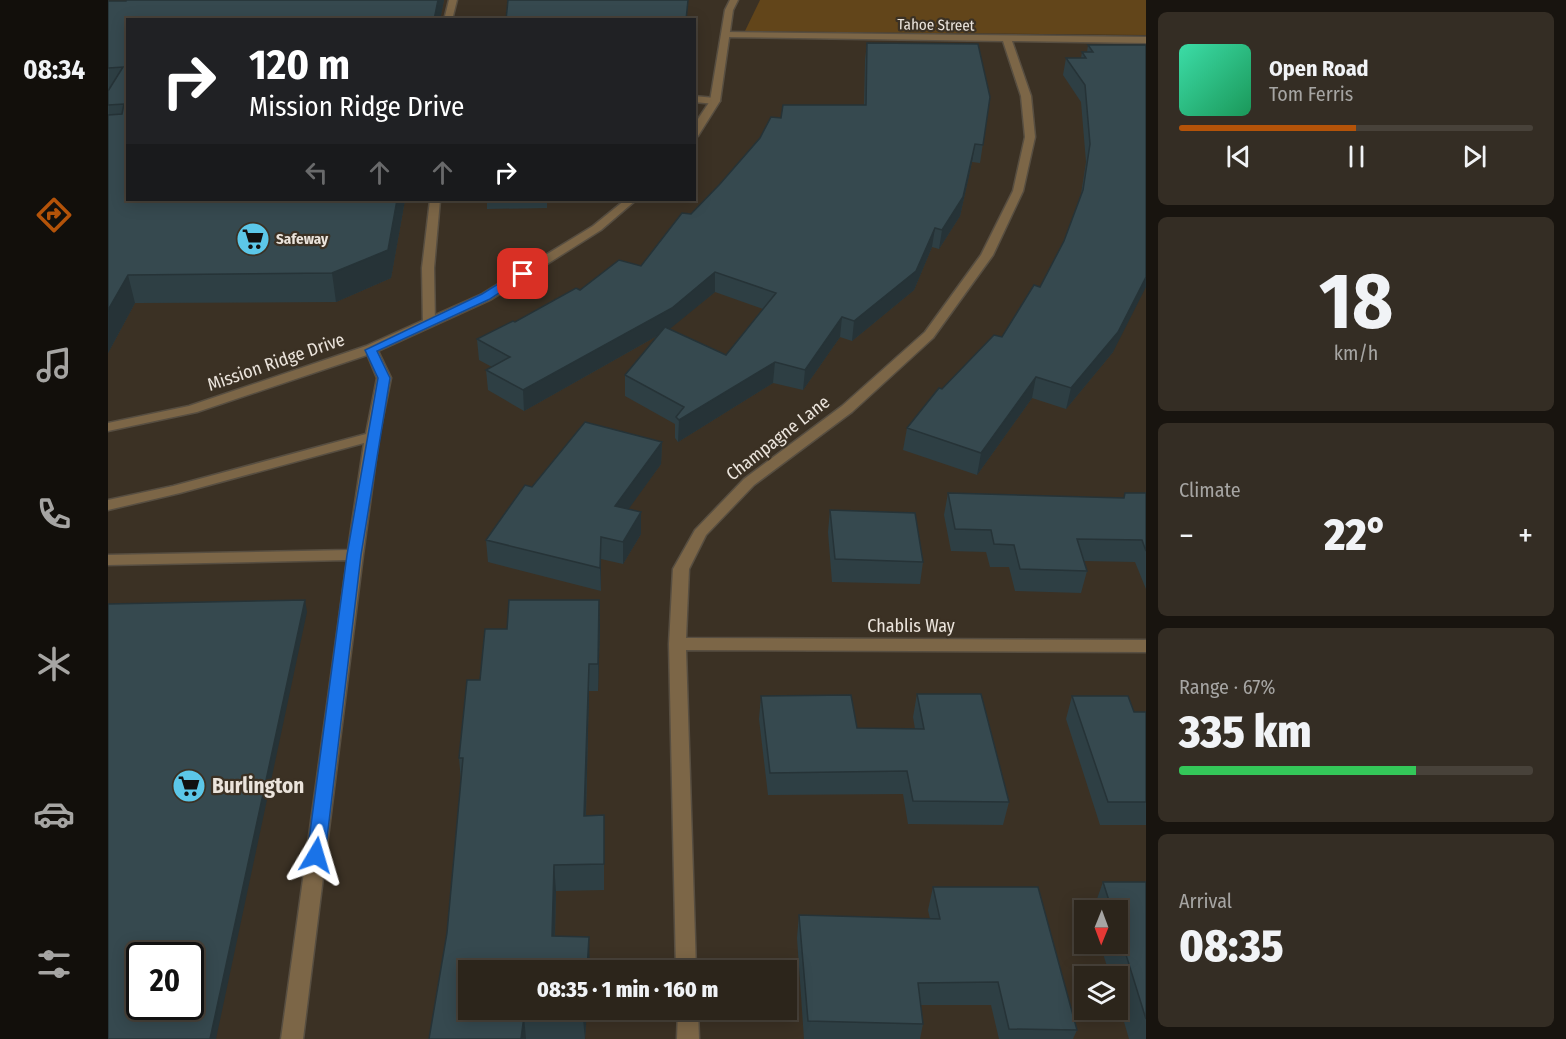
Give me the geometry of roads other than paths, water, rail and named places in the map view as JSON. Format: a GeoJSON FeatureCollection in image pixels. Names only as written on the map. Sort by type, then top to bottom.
{"type":"FeatureCollection","features":[{"type":"Feature","properties":{"kind":"street"},"geometry":{"type":"LineString","coordinates":[[448,18],[453,0]]}},
{"type":"Feature","properties":{"kind":"street"},"geometry":{"type":"LineString","coordinates":[[696,131],[715,101],[729,10],[734,0]]}},
{"type":"Feature","properties":{"kind":"street","name":"Tahoe Street"},"geometry":{"type":"LineString","coordinates":[[726,35],[1146,40]]}},
{"type":"Feature","properties":{"kind":"street","name":"Champagne Lane"},"geometry":{"type":"LineString","coordinates":[[686,960],[677,644],[681,569],[700,533],[749,482],[847,409],[929,335],[987,255],[1018,191],[1030,137],[1026,96],[1007,39]]}},
{"type":"Feature","properties":{"kind":"street"},"geometry":{"type":"LineString","coordinates":[[696,99],[715,101]]}},
{"type":"Feature","properties":{"kind":"street"},"geometry":{"type":"LineString","coordinates":[[429,322],[428,268],[435,201]]}},
{"type":"Feature","properties":{"kind":"street","name":"Mission Ridge Drive"},"geometry":{"type":"LineString","coordinates":[[108,428],[192,410],[370,350],[486,297],[597,228],[630,201]]}},
{"type":"Feature","properties":{"kind":"street"},"geometry":{"type":"LineString","coordinates":[[292,1039],[354,555],[372,438],[384,378],[370,350]]}},
{"type":"Feature","properties":{"kind":"street"},"geometry":{"type":"LineString","coordinates":[[108,505],[176,490],[372,438]]}},
{"type":"Feature","properties":{"kind":"street"},"geometry":{"type":"LineString","coordinates":[[108,560],[354,555]]}},
{"type":"Feature","properties":{"kind":"street","name":"Chablis Way"},"geometry":{"type":"LineString","coordinates":[[677,644],[1146,646]]}},
{"type":"Feature","properties":{"kind":"street"},"geometry":{"type":"LineString","coordinates":[[687,1020],[688,1039]]}},
{"type":"Feature","properties":{"kind":"place","name":"Safeway"},"geometry":{"type":"Point","coordinates":[253,239]}},
{"type":"Feature","properties":{"kind":"place","name":"Burlington"},"geometry":{"type":"Point","coordinates":[189,786]}}]}
